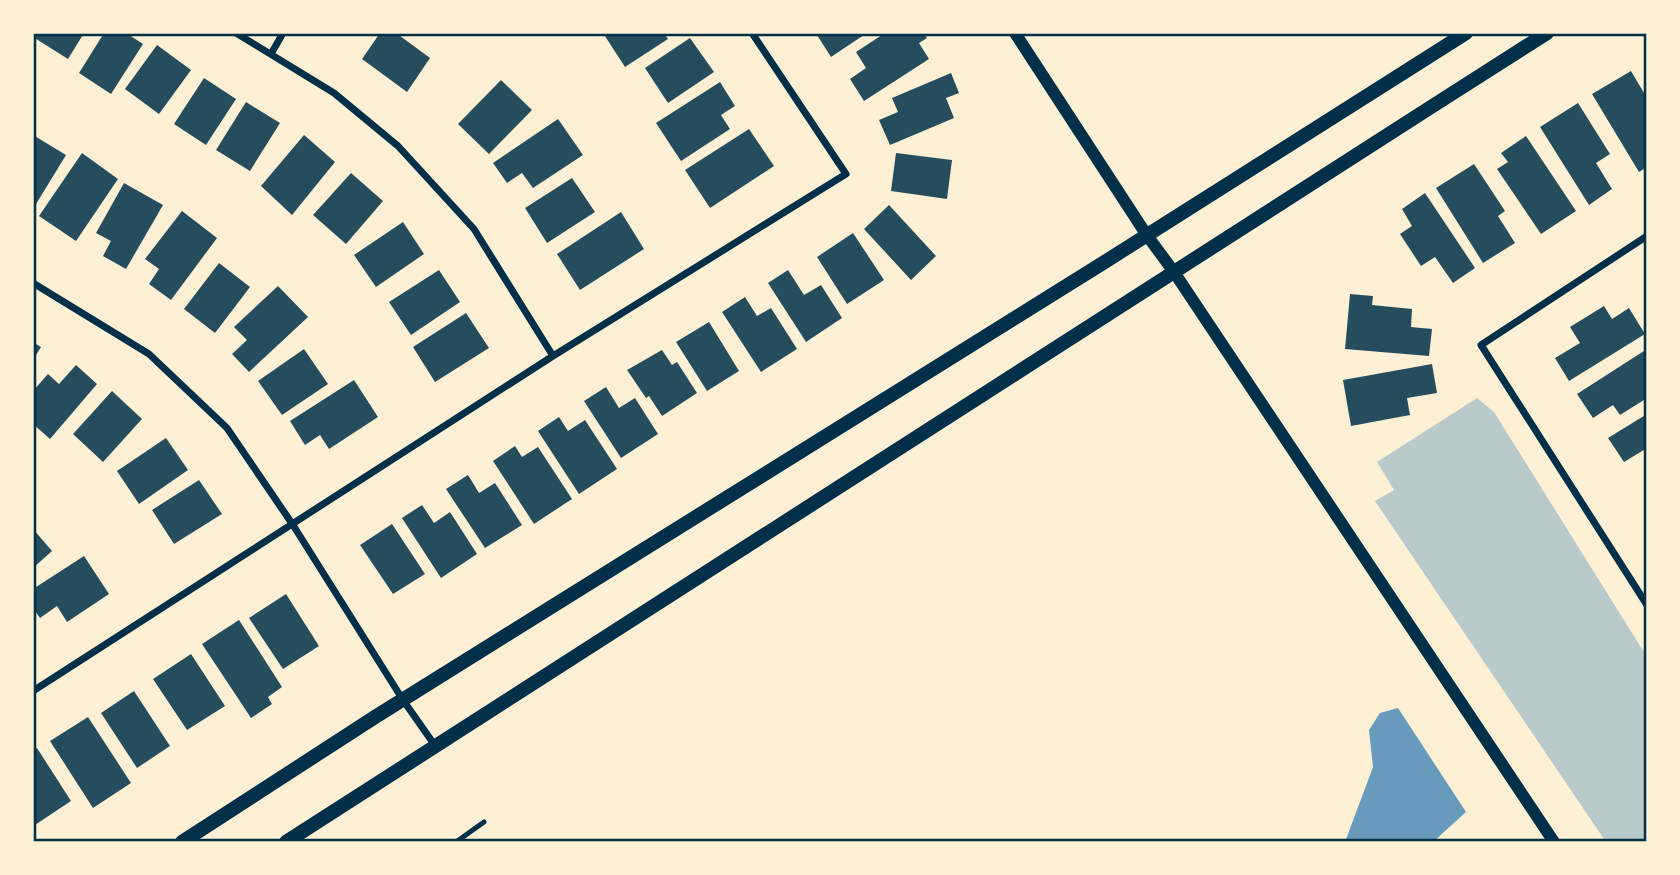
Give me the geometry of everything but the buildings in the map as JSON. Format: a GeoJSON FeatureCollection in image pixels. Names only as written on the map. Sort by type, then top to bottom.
{"type":"FeatureCollection","features":[{"type":"Feature","properties":{"kind":"main road"},"geometry":{"type":"LineString","coordinates":[[182,842],[403,700],[1466,33]]}},
{"type":"Feature","properties":{"kind":"main road"},"geometry":{"type":"LineString","coordinates":[[286,842],[1547,33]]}},
{"type":"Feature","properties":{"kind":"street"},"geometry":{"type":"LineString","coordinates":[[236,33],[334,93],[398,146],[474,229],[553,356]]}},
{"type":"Feature","properties":{"kind":"street"},"geometry":{"type":"LineString","coordinates":[[271,54],[283,33]]}},
{"type":"Feature","properties":{"kind":"street"},"geometry":{"type":"LineString","coordinates":[[33,691],[553,356],[846,174],[752,33]]}},
{"type":"Feature","properties":{"kind":"street"},"geometry":{"type":"LineString","coordinates":[[1015,33],[1146,234],[1554,842]]}},
{"type":"Feature","properties":{"kind":"street"},"geometry":{"type":"LineString","coordinates":[[1647,236],[1481,345],[1647,605]]}},
{"type":"Feature","properties":{"kind":"street"},"geometry":{"type":"LineString","coordinates":[[33,283],[149,354],[227,428],[436,747]]}},
{"type":"Feature","properties":{"kind":"lane"},"geometry":{"type":"LineString","coordinates":[[456,842],[484,822]]}},
{"type":"Feature","properties":{"kind":"shaded area"},"geometry":{"type":"Polygon","coordinates":[[[1477,398],[1494,412],[1647,657],[1647,842],[1606,842],[1375,501],[1394,490],[1377,462],[1477,398]]]}},
{"type":"Feature","properties":{"kind":"water"},"geometry":{"type":"Polygon","coordinates":[[[1398,708],[1466,812],[1433,842],[1345,842],[1373,767],[1369,730],[1380,713],[1398,708]]]}}]}
